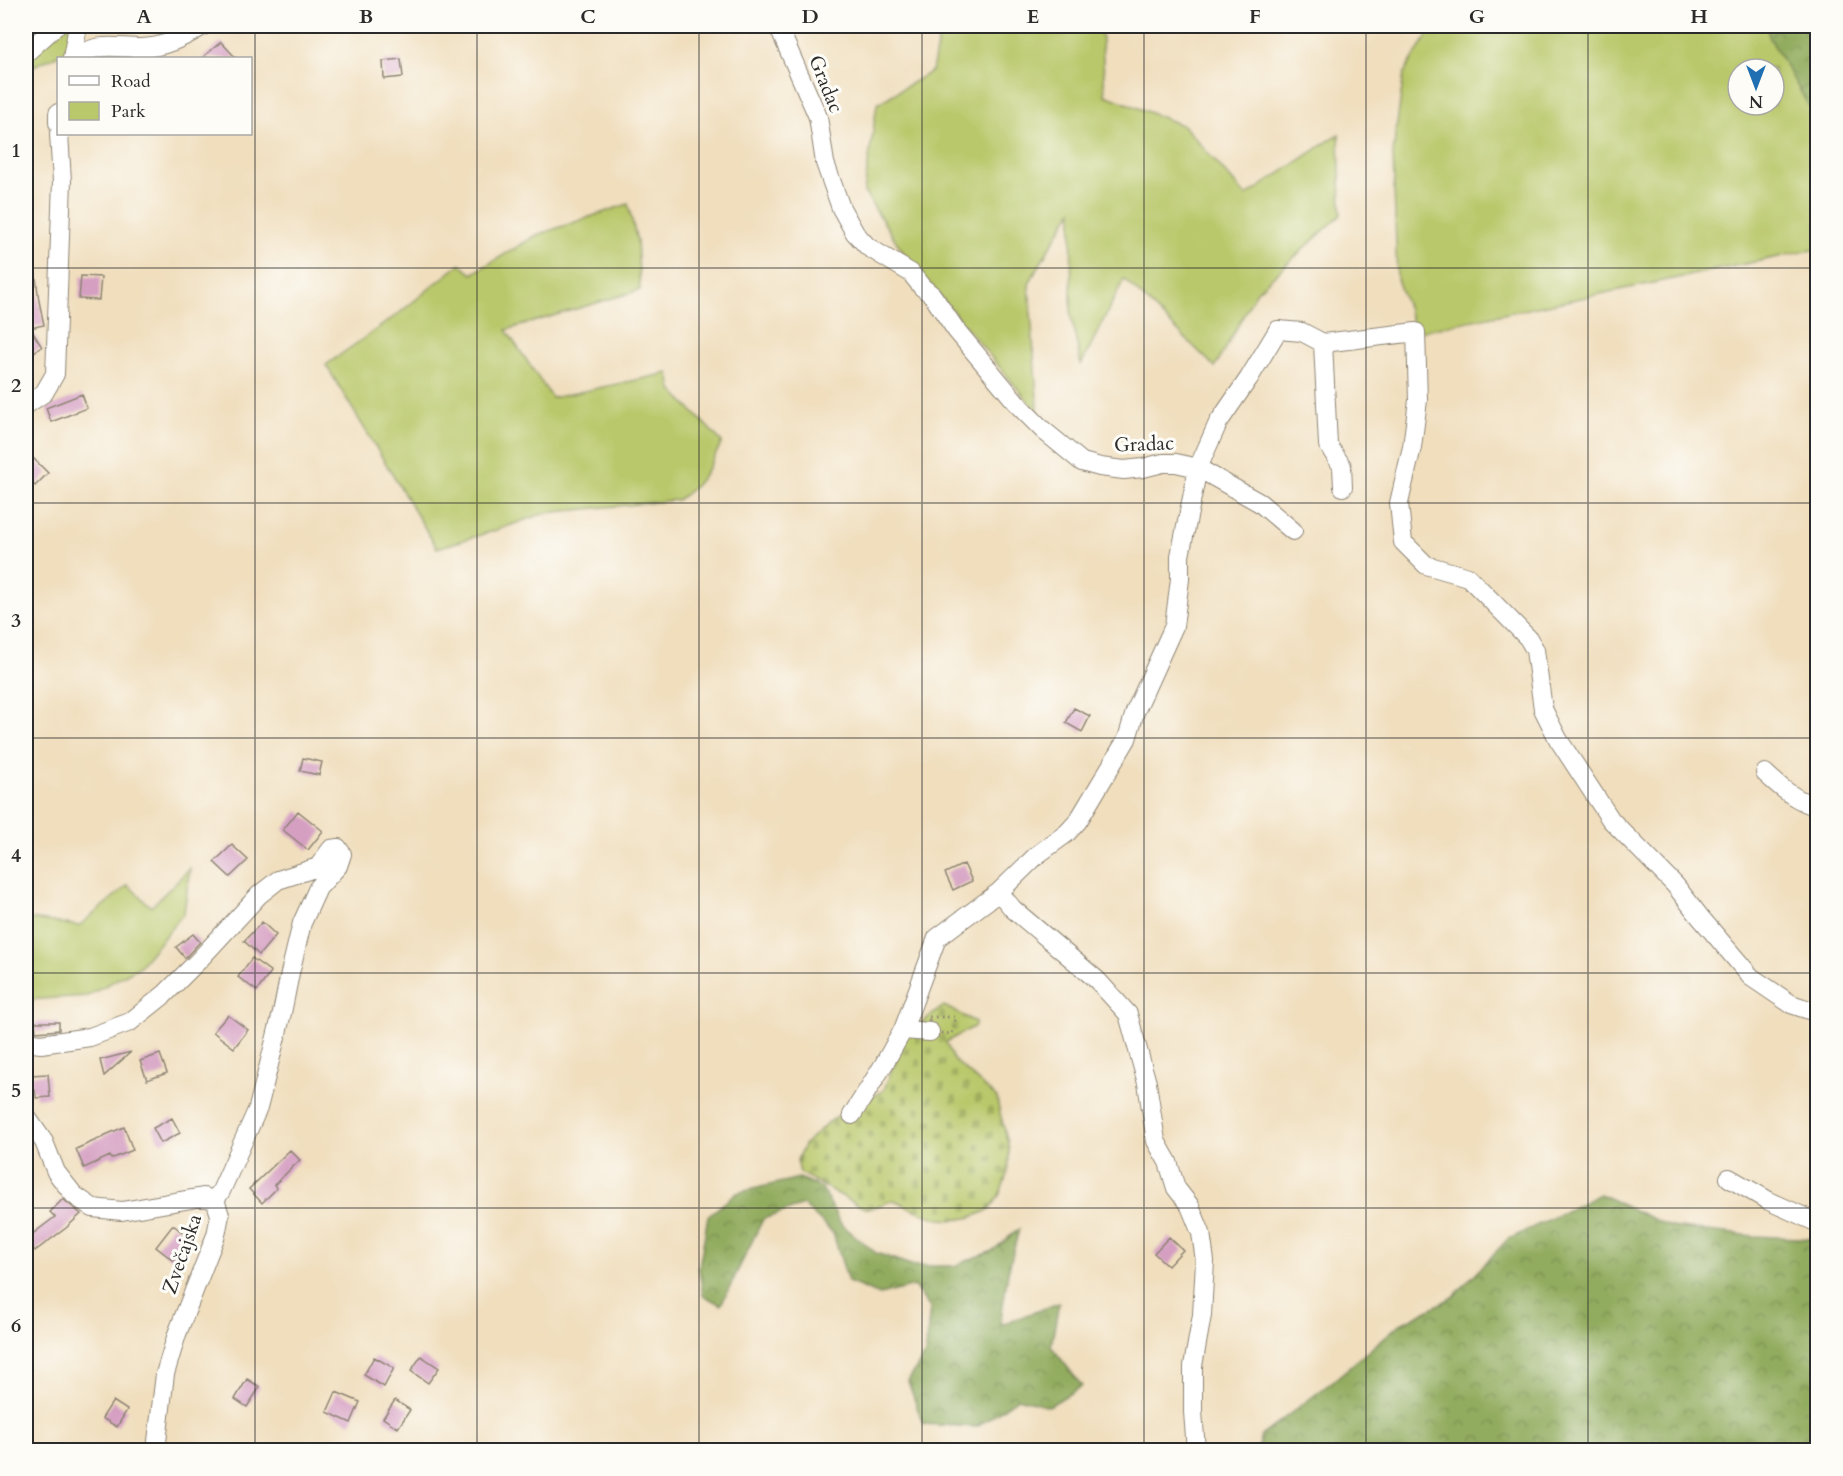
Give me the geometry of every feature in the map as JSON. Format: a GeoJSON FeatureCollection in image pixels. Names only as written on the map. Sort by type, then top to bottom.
{"type":"FeatureCollection","features":[{"type":"Feature","properties":{"kind":"street"},"geometry":{"type":"LineString","coordinates":[[26,53],[56,26]]}},
{"type":"Feature","properties":{"kind":"street"},"geometry":{"type":"LineString","coordinates":[[72,57],[78,26]]}},
{"type":"Feature","properties":{"kind":"street"},"geometry":{"type":"LineString","coordinates":[[78,57],[89,49],[121,46],[141,48],[172,42],[203,26]]}},
{"type":"Feature","properties":{"kind":"street","name":"Gradac"},"geometry":{"type":"LineString","coordinates":[[778,26],[818,117],[825,163],[841,208],[855,233],[868,247],[910,273],[932,295],[956,330],[1021,408],[1043,430],[1082,462],[1124,470],[1163,463],[1176,463],[1198,468],[1180,556],[1180,579],[1174,626],[1135,712],[1127,739],[1078,821],[1067,833],[1037,855],[999,892],[937,938],[903,1030],[885,1064],[852,1115]]}},
{"type":"Feature","properties":{"kind":"street"},"geometry":{"type":"LineString","coordinates":[[26,405],[44,393],[55,374],[62,181],[59,135]]}},
{"type":"Feature","properties":{"kind":"street"},"geometry":{"type":"LineString","coordinates":[[1293,531],[1260,503],[1198,468],[1218,423],[1278,330],[1302,332],[1323,343],[1416,332],[1418,400],[1412,447],[1400,503],[1404,542],[1426,565],[1468,577],[1523,633],[1534,650],[1543,709],[1558,739],[1611,820],[1675,885],[1751,977],[1791,1004],[1818,1013]]}},
{"type":"Feature","properties":{"kind":"street"},"geometry":{"type":"LineString","coordinates":[[1323,343],[1328,445],[1342,466],[1343,487]]}},
{"type":"Feature","properties":{"kind":"street"},"geometry":{"type":"LineString","coordinates":[[1765,773],[1803,803],[1818,807]]}},
{"type":"Feature","properties":{"kind":"street"},"geometry":{"type":"LineString","coordinates":[[26,1042],[41,1044],[90,1037],[129,1022],[165,994],[259,895],[278,880],[318,867],[331,849],[338,848],[342,854],[338,866],[318,888],[302,924],[258,1108],[226,1181],[215,1200]]}},
{"type":"Feature","properties":{"kind":"street"},"geometry":{"type":"LineString","coordinates":[[999,892],[1013,909],[1097,980],[1128,1014],[1147,1083],[1156,1141],[1168,1162],[1176,1188],[1190,1206],[1201,1233],[1205,1261],[1202,1315],[1193,1366],[1196,1450]]}},
{"type":"Feature","properties":{"kind":"street"},"geometry":{"type":"LineString","coordinates":[[903,1030],[930,1032]]}},
{"type":"Feature","properties":{"kind":"street","name":"Zvečajska"},"geometry":{"type":"LineString","coordinates":[[26,1116],[44,1142],[56,1172],[74,1196],[93,1208],[122,1211],[203,1197],[215,1200],[220,1215],[216,1235],[177,1334],[165,1374],[156,1450]]}},
{"type":"Feature","properties":{"kind":"street"},"geometry":{"type":"LineString","coordinates":[[1729,1178],[1769,1201],[1818,1222]]}},
{"type":"Feature","properties":{"kind":"green space"},"geometry":{"type":"Polygon","coordinates":[[[26,26],[78,26],[66,52],[26,69],[26,26]]]}},
{"type":"Feature","properties":{"kind":"green space"},"geometry":{"type":"Polygon","coordinates":[[[941,26],[1101,26],[1105,95],[1184,126],[1246,196],[1339,134],[1341,215],[1257,291],[1215,367],[1124,279],[1081,365],[1071,316],[1072,210],[1029,283],[1038,413],[903,252],[864,192],[877,104],[932,71],[941,26]]]}},
{"type":"Feature","properties":{"kind":"green space"},"geometry":{"type":"Polygon","coordinates":[[[1433,26],[1766,26],[1781,57],[1726,57],[1726,117],[1786,117],[1786,66],[1809,106],[1817,111],[1817,249],[1416,332],[1397,279],[1393,153],[1404,73],[1433,26]]]}},
{"type":"Feature","properties":{"kind":"green space"},"geometry":{"type":"Polygon","coordinates":[[[1766,26],[1817,26],[1817,111],[1809,106],[1786,66],[1786,57],[1781,57],[1766,26]]]}},
{"type":"Feature","properties":{"kind":"green space"},"geometry":{"type":"Polygon","coordinates":[[[628,204],[637,241],[640,290],[506,330],[552,398],[669,373],[672,390],[722,442],[709,467],[699,482],[677,500],[545,513],[437,548],[326,365],[398,314],[460,264],[472,274],[537,235],[628,204]]]}},
{"type":"Feature","properties":{"kind":"green space"},"geometry":{"type":"Polygon","coordinates":[[[190,868],[184,913],[139,967],[87,996],[26,1000],[26,918],[79,926],[128,885],[151,907],[190,868]]]}},
{"type":"Feature","properties":{"kind":"green space"},"geometry":{"type":"Polygon","coordinates":[[[944,1006],[975,1022],[975,1026],[946,1042],[953,1059],[997,1098],[1007,1139],[1009,1159],[1006,1176],[1000,1193],[991,1207],[976,1215],[953,1220],[930,1216],[894,1200],[869,1209],[800,1173],[797,1160],[804,1145],[827,1123],[884,1090],[909,1024],[921,1023],[944,1006]]]}},
{"type":"Feature","properties":{"kind":"green space"},"geometry":{"type":"Polygon","coordinates":[[[799,1178],[822,1188],[841,1224],[876,1253],[914,1266],[954,1266],[992,1251],[1019,1229],[1008,1272],[1000,1325],[1059,1303],[1051,1346],[1082,1386],[1049,1406],[1018,1398],[977,1427],[923,1424],[908,1381],[925,1355],[930,1308],[914,1286],[880,1295],[848,1282],[833,1233],[803,1205],[763,1219],[721,1305],[703,1295],[699,1268],[708,1216],[737,1193],[799,1178]]]}},
{"type":"Feature","properties":{"kind":"green space"},"geometry":{"type":"Polygon","coordinates":[[[1600,1194],[1670,1227],[1753,1236],[1817,1239],[1817,1450],[1257,1450],[1261,1436],[1333,1381],[1399,1325],[1453,1297],[1507,1240],[1600,1194]]]}},
{"type":"Feature","properties":{"kind":"building"},"geometry":{"type":"Polygon","coordinates":[[[221,42],[235,57],[203,57],[221,42]]]}},
{"type":"Feature","properties":{"kind":"building"},"geometry":{"type":"Polygon","coordinates":[[[401,59],[403,77],[384,79],[383,61],[401,59]]]}},
{"type":"Feature","properties":{"kind":"building"},"geometry":{"type":"Polygon","coordinates":[[[34,262],[44,325],[30,328],[42,347],[26,357],[26,263],[34,262]]]}},
{"type":"Feature","properties":{"kind":"building"},"geometry":{"type":"Polygon","coordinates":[[[81,276],[101,277],[99,300],[79,299],[81,276]]]}},
{"type":"Feature","properties":{"kind":"building"},"geometry":{"type":"Polygon","coordinates":[[[82,394],[87,408],[51,422],[46,408],[82,394]]]}},
{"type":"Feature","properties":{"kind":"building"},"geometry":{"type":"Polygon","coordinates":[[[26,451],[48,473],[35,486],[26,477],[26,451]]]}},
{"type":"Feature","properties":{"kind":"building"},"geometry":{"type":"Polygon","coordinates":[[[1074,708],[1090,716],[1082,732],[1066,723],[1074,708]]]}},
{"type":"Feature","properties":{"kind":"building"},"geometry":{"type":"Polygon","coordinates":[[[303,758],[322,762],[319,775],[300,771],[303,758]]]}},
{"type":"Feature","properties":{"kind":"building"},"geometry":{"type":"Polygon","coordinates":[[[298,811],[323,831],[308,850],[283,830],[298,811]]]}},
{"type":"Feature","properties":{"kind":"building"},"geometry":{"type":"Polygon","coordinates":[[[232,845],[248,860],[230,877],[214,862],[232,845]]]}},
{"type":"Feature","properties":{"kind":"building"},"geometry":{"type":"Polygon","coordinates":[[[964,864],[972,881],[953,890],[945,873],[964,864]]]}},
{"type":"Feature","properties":{"kind":"building"},"geometry":{"type":"Polygon","coordinates":[[[262,922],[276,935],[259,955],[244,941],[262,922]]]}},
{"type":"Feature","properties":{"kind":"building"},"geometry":{"type":"Polygon","coordinates":[[[193,934],[200,942],[185,958],[176,947],[193,934]]]}},
{"type":"Feature","properties":{"kind":"building"},"geometry":{"type":"Polygon","coordinates":[[[252,958],[271,972],[257,991],[238,977],[252,958]]]}},
{"type":"Feature","properties":{"kind":"building"},"geometry":{"type":"Polygon","coordinates":[[[228,1015],[248,1030],[234,1048],[213,1032],[228,1015]]]}},
{"type":"Feature","properties":{"kind":"building"},"geometry":{"type":"Polygon","coordinates":[[[35,1022],[59,1022],[59,1030],[36,1032],[35,1022]]]}},
{"type":"Feature","properties":{"kind":"building"},"geometry":{"type":"Polygon","coordinates":[[[131,1052],[104,1076],[100,1060],[131,1052]]]}},
{"type":"Feature","properties":{"kind":"building"},"geometry":{"type":"Polygon","coordinates":[[[160,1054],[167,1073],[147,1080],[140,1061],[160,1054]]]}},
{"type":"Feature","properties":{"kind":"building"},"geometry":{"type":"Polygon","coordinates":[[[48,1074],[50,1097],[36,1098],[35,1090],[31,1090],[30,1075],[48,1074]]]}},
{"type":"Feature","properties":{"kind":"building"},"geometry":{"type":"Polygon","coordinates":[[[172,1118],[180,1133],[161,1143],[153,1128],[172,1118]]]}},
{"type":"Feature","properties":{"kind":"building"},"geometry":{"type":"Polygon","coordinates":[[[124,1127],[133,1150],[111,1159],[110,1156],[84,1168],[76,1149],[124,1127]]]}},
{"type":"Feature","properties":{"kind":"building"},"geometry":{"type":"Polygon","coordinates":[[[290,1150],[300,1160],[274,1185],[277,1188],[262,1203],[249,1189],[290,1150]]]}},
{"type":"Feature","properties":{"kind":"building"},"geometry":{"type":"Polygon","coordinates":[[[63,1199],[81,1214],[35,1251],[26,1239],[55,1217],[50,1212],[63,1199]]]}},
{"type":"Feature","properties":{"kind":"building"},"geometry":{"type":"Polygon","coordinates":[[[173,1225],[191,1239],[174,1261],[156,1247],[173,1225]]]}},
{"type":"Feature","properties":{"kind":"building"},"geometry":{"type":"Polygon","coordinates":[[[1169,1237],[1183,1250],[1168,1266],[1154,1253],[1169,1237]]]}},
{"type":"Feature","properties":{"kind":"building"},"geometry":{"type":"Polygon","coordinates":[[[421,1356],[439,1368],[428,1383],[411,1371],[421,1356]]]}},
{"type":"Feature","properties":{"kind":"building"},"geometry":{"type":"Polygon","coordinates":[[[374,1357],[394,1368],[384,1387],[364,1375],[374,1357]]]}},
{"type":"Feature","properties":{"kind":"building"},"geometry":{"type":"Polygon","coordinates":[[[247,1379],[260,1387],[247,1407],[235,1399],[247,1379]]]}},
{"type":"Feature","properties":{"kind":"building"},"geometry":{"type":"Polygon","coordinates":[[[336,1392],[360,1402],[351,1423],[327,1412],[336,1392]]]}},
{"type":"Feature","properties":{"kind":"building"},"geometry":{"type":"Polygon","coordinates":[[[395,1400],[410,1410],[398,1428],[383,1418],[395,1400]]]}},
{"type":"Feature","properties":{"kind":"building"},"geometry":{"type":"Polygon","coordinates":[[[113,1401],[127,1410],[117,1427],[102,1418],[113,1401]]]}}]}
